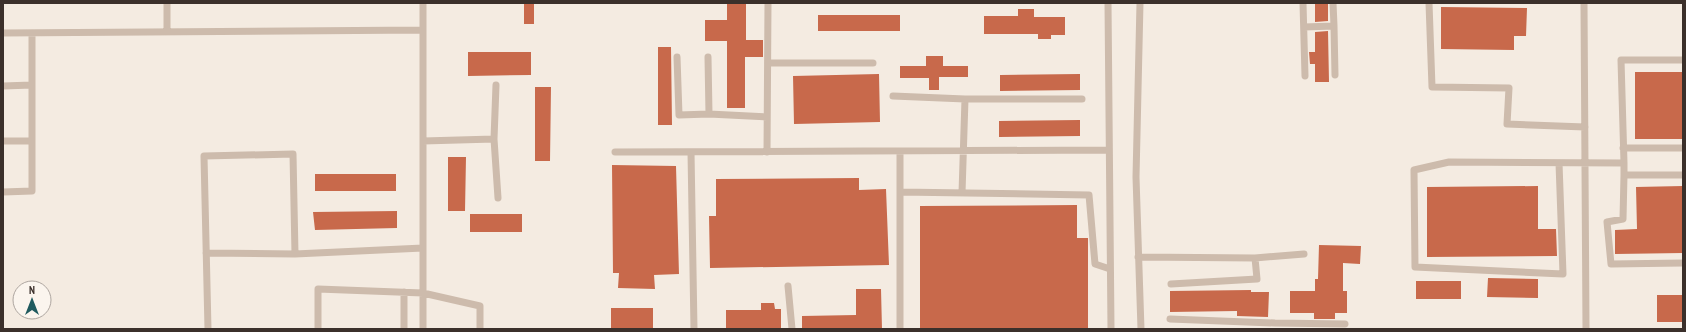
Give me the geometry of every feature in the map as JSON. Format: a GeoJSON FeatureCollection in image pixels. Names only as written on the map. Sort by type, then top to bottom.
{"type":"FeatureCollection","features":[{"type":"Feature","properties":{"kind":"lane"},"geometry":{"type":"LineString","coordinates":[[167,3],[167,32]]}},
{"type":"Feature","properties":{"kind":"lane"},"geometry":{"type":"LineString","coordinates":[[423,3],[423,329]]}},
{"type":"Feature","properties":{"kind":"lane"},"geometry":{"type":"LineString","coordinates":[[767,152],[768,3]]}},
{"type":"Feature","properties":{"kind":"lane"},"geometry":{"type":"LineString","coordinates":[[1108,3],[1111,329]]}},
{"type":"Feature","properties":{"kind":"lane"},"geometry":{"type":"LineString","coordinates":[[1140,3],[1136,177],[1141,329]]}},
{"type":"Feature","properties":{"kind":"lane"},"geometry":{"type":"LineString","coordinates":[[1303,3],[1305,76]]}},
{"type":"Feature","properties":{"kind":"lane"},"geometry":{"type":"LineString","coordinates":[[1333,3],[1335,75]]}},
{"type":"Feature","properties":{"kind":"lane"},"geometry":{"type":"LineString","coordinates":[[1429,3],[1432,87],[1509,88],[1507,124],[1585,127]]}},
{"type":"Feature","properties":{"kind":"lane"},"geometry":{"type":"LineString","coordinates":[[1584,3],[1586,329]]}},
{"type":"Feature","properties":{"kind":"lane"},"geometry":{"type":"LineString","coordinates":[[1304,26],[1334,26]]}},
{"type":"Feature","properties":{"kind":"lane"},"geometry":{"type":"LineString","coordinates":[[3,33],[423,30]]}},
{"type":"Feature","properties":{"kind":"lane"},"geometry":{"type":"LineString","coordinates":[[3,192],[32,191],[32,33]]}},
{"type":"Feature","properties":{"kind":"lane"},"geometry":{"type":"LineString","coordinates":[[677,57],[679,116],[709,114],[767,117]]}},
{"type":"Feature","properties":{"kind":"lane"},"geometry":{"type":"LineString","coordinates":[[708,57],[709,114]]}},
{"type":"Feature","properties":{"kind":"lane"},"geometry":{"type":"LineString","coordinates":[[1683,60],[1621,60],[1624,163],[1623,219],[1607,222],[1611,264],[1683,263]]}},
{"type":"Feature","properties":{"kind":"lane"},"geometry":{"type":"LineString","coordinates":[[768,63],[873,63]]}},
{"type":"Feature","properties":{"kind":"lane"},"geometry":{"type":"LineString","coordinates":[[3,86],[32,85]]}},
{"type":"Feature","properties":{"kind":"lane"},"geometry":{"type":"LineString","coordinates":[[496,85],[494,139],[498,198]]}},
{"type":"Feature","properties":{"kind":"lane"},"geometry":{"type":"LineString","coordinates":[[894,96],[965,99],[1082,99]]}},
{"type":"Feature","properties":{"kind":"lane"},"geometry":{"type":"LineString","coordinates":[[962,193],[965,99]]}},
{"type":"Feature","properties":{"kind":"lane"},"geometry":{"type":"LineString","coordinates":[[423,141],[494,139]]}},
{"type":"Feature","properties":{"kind":"lane"},"geometry":{"type":"LineString","coordinates":[[3,141],[32,141]]}},
{"type":"Feature","properties":{"kind":"lane"},"geometry":{"type":"LineString","coordinates":[[1623,148],[1683,148]]}},
{"type":"Feature","properties":{"kind":"lane"},"geometry":{"type":"LineString","coordinates":[[615,152],[1109,150]]}},
{"type":"Feature","properties":{"kind":"lane"},"geometry":{"type":"LineString","coordinates":[[900,151],[900,329]]}},
{"type":"Feature","properties":{"kind":"lane"},"geometry":{"type":"LineString","coordinates":[[691,152],[694,329]]}},
{"type":"Feature","properties":{"kind":"lane"},"geometry":{"type":"LineString","coordinates":[[208,329],[204,156],[293,154],[295,254]]}},
{"type":"Feature","properties":{"kind":"lane"},"geometry":{"type":"LineString","coordinates":[[1559,163],[1563,274],[1415,267],[1414,170],[1449,162],[1624,163]]}},
{"type":"Feature","properties":{"kind":"lane"},"geometry":{"type":"LineString","coordinates":[[1624,175],[1683,175]]}},
{"type":"Feature","properties":{"kind":"lane"},"geometry":{"type":"LineString","coordinates":[[900,192],[1089,195],[1095,264],[1110,269]]}},
{"type":"Feature","properties":{"kind":"lane"},"geometry":{"type":"LineString","coordinates":[[206,253],[295,254],[423,248]]}},
{"type":"Feature","properties":{"kind":"lane"},"geometry":{"type":"LineString","coordinates":[[1138,257],[1255,258],[1304,254]]}},
{"type":"Feature","properties":{"kind":"lane"},"geometry":{"type":"LineString","coordinates":[[1171,284],[1257,279],[1255,258]]}},
{"type":"Feature","properties":{"kind":"lane"},"geometry":{"type":"LineString","coordinates":[[788,286],[792,329]]}},
{"type":"Feature","properties":{"kind":"lane"},"geometry":{"type":"LineString","coordinates":[[318,329],[318,289],[423,293],[480,306],[480,329]]}},
{"type":"Feature","properties":{"kind":"lane"},"geometry":{"type":"LineString","coordinates":[[404,292],[404,329]]}},
{"type":"Feature","properties":{"kind":"lane"},"geometry":{"type":"LineString","coordinates":[[1170,319],[1275,326],[1328,326],[1345,324]]}},
{"type":"Feature","properties":{"kind":"building"},"geometry":{"type":"Polygon","coordinates":[[[524,3],[534,3],[534,24],[524,24],[524,3]]]}},
{"type":"Feature","properties":{"kind":"building"},"geometry":{"type":"Polygon","coordinates":[[[727,3],[746,3],[746,40],[763,40],[763,57],[745,57],[745,108],[727,108],[727,41],[705,41],[705,20],[727,20],[727,3]]]}},
{"type":"Feature","properties":{"kind":"building"},"geometry":{"type":"Polygon","coordinates":[[[1315,3],[1328,3],[1328,21],[1315,22],[1315,3]]]}},
{"type":"Feature","properties":{"kind":"building"},"geometry":{"type":"Polygon","coordinates":[[[1441,7],[1527,8],[1526,36],[1514,36],[1514,50],[1441,49],[1441,7]]]}},
{"type":"Feature","properties":{"kind":"building"},"geometry":{"type":"Polygon","coordinates":[[[1018,9],[1034,9],[1034,17],[1065,17],[1065,35],[1051,35],[1051,39],[1038,39],[1038,34],[984,34],[984,16],[1018,16],[1018,9]]]}},
{"type":"Feature","properties":{"kind":"building"},"geometry":{"type":"Polygon","coordinates":[[[818,15],[900,15],[900,31],[818,31],[818,15]]]}},
{"type":"Feature","properties":{"kind":"building"},"geometry":{"type":"Polygon","coordinates":[[[1328,31],[1329,82],[1315,82],[1315,64],[1310,64],[1309,52],[1315,52],[1315,32],[1328,31]]]}},
{"type":"Feature","properties":{"kind":"building"},"geometry":{"type":"Polygon","coordinates":[[[658,47],[671,47],[672,125],[658,125],[658,47]]]}},
{"type":"Feature","properties":{"kind":"building"},"geometry":{"type":"Polygon","coordinates":[[[468,52],[531,52],[531,75],[468,76],[468,52]]]}},
{"type":"Feature","properties":{"kind":"building"},"geometry":{"type":"Polygon","coordinates":[[[926,56],[943,56],[943,66],[968,66],[968,77],[939,77],[939,90],[929,90],[929,78],[900,78],[900,66],[926,66],[926,56]]]}},
{"type":"Feature","properties":{"kind":"building"},"geometry":{"type":"Polygon","coordinates":[[[1635,72],[1683,72],[1683,139],[1635,139],[1635,72]]]}},
{"type":"Feature","properties":{"kind":"building"},"geometry":{"type":"Polygon","coordinates":[[[879,74],[880,122],[794,124],[793,76],[879,74]]]}},
{"type":"Feature","properties":{"kind":"building"},"geometry":{"type":"Polygon","coordinates":[[[1080,74],[1080,90],[1000,91],[1000,75],[1080,74]]]}},
{"type":"Feature","properties":{"kind":"building"},"geometry":{"type":"Polygon","coordinates":[[[535,87],[551,87],[550,161],[535,161],[535,87]]]}},
{"type":"Feature","properties":{"kind":"building"},"geometry":{"type":"Polygon","coordinates":[[[1080,120],[1080,136],[999,137],[999,121],[1080,120]]]}},
{"type":"Feature","properties":{"kind":"building"},"geometry":{"type":"Polygon","coordinates":[[[448,157],[466,157],[465,211],[448,211],[448,157]]]}},
{"type":"Feature","properties":{"kind":"building"},"geometry":{"type":"Polygon","coordinates":[[[612,165],[676,166],[679,274],[654,275],[655,289],[618,288],[619,273],[613,273],[612,165]]]}},
{"type":"Feature","properties":{"kind":"building"},"geometry":{"type":"Polygon","coordinates":[[[315,174],[396,174],[396,191],[315,191],[315,174]]]}},
{"type":"Feature","properties":{"kind":"building"},"geometry":{"type":"Polygon","coordinates":[[[859,178],[859,190],[886,189],[889,265],[710,268],[709,216],[716,216],[716,179],[859,178]]]}},
{"type":"Feature","properties":{"kind":"building"},"geometry":{"type":"Polygon","coordinates":[[[1538,186],[1538,229],[1556,229],[1557,256],[1427,257],[1427,187],[1538,186]]]}},
{"type":"Feature","properties":{"kind":"building"},"geometry":{"type":"Polygon","coordinates":[[[1683,186],[1683,253],[1615,254],[1615,230],[1637,229],[1636,187],[1683,186]]]}},
{"type":"Feature","properties":{"kind":"building"},"geometry":{"type":"Polygon","coordinates":[[[1077,205],[1077,238],[1088,238],[1088,329],[920,329],[920,206],[1077,205]]]}},
{"type":"Feature","properties":{"kind":"building"},"geometry":{"type":"Polygon","coordinates":[[[397,211],[397,228],[315,230],[313,212],[397,211]]]}},
{"type":"Feature","properties":{"kind":"building"},"geometry":{"type":"Polygon","coordinates":[[[470,214],[522,214],[522,232],[470,232],[470,214]]]}},
{"type":"Feature","properties":{"kind":"building"},"geometry":{"type":"Polygon","coordinates":[[[1319,245],[1361,246],[1360,264],[1343,263],[1343,291],[1347,291],[1347,313],[1335,313],[1335,319],[1314,319],[1314,313],[1290,313],[1290,291],[1315,291],[1315,279],[1318,279],[1319,245]]]}},
{"type":"Feature","properties":{"kind":"building"},"geometry":{"type":"Polygon","coordinates":[[[1488,278],[1538,279],[1538,298],[1487,297],[1488,278]]]}},
{"type":"Feature","properties":{"kind":"building"},"geometry":{"type":"Polygon","coordinates":[[[1416,281],[1461,281],[1461,299],[1416,299],[1416,281]]]}},
{"type":"Feature","properties":{"kind":"building"},"geometry":{"type":"Polygon","coordinates":[[[856,289],[881,289],[882,329],[802,329],[802,316],[856,315],[856,289]]]}},
{"type":"Feature","properties":{"kind":"building"},"geometry":{"type":"Polygon","coordinates":[[[1251,290],[1251,292],[1269,292],[1268,317],[1237,316],[1237,311],[1170,312],[1170,291],[1251,290]]]}},
{"type":"Feature","properties":{"kind":"building"},"geometry":{"type":"Polygon","coordinates":[[[1657,295],[1683,295],[1683,322],[1657,322],[1657,295]]]}},
{"type":"Feature","properties":{"kind":"building"},"geometry":{"type":"Polygon","coordinates":[[[761,303],[774,303],[775,309],[781,309],[781,329],[726,329],[726,310],[761,310],[761,303]]]}},
{"type":"Feature","properties":{"kind":"building"},"geometry":{"type":"Polygon","coordinates":[[[611,308],[653,308],[653,329],[611,329],[611,308]]]}}]}
